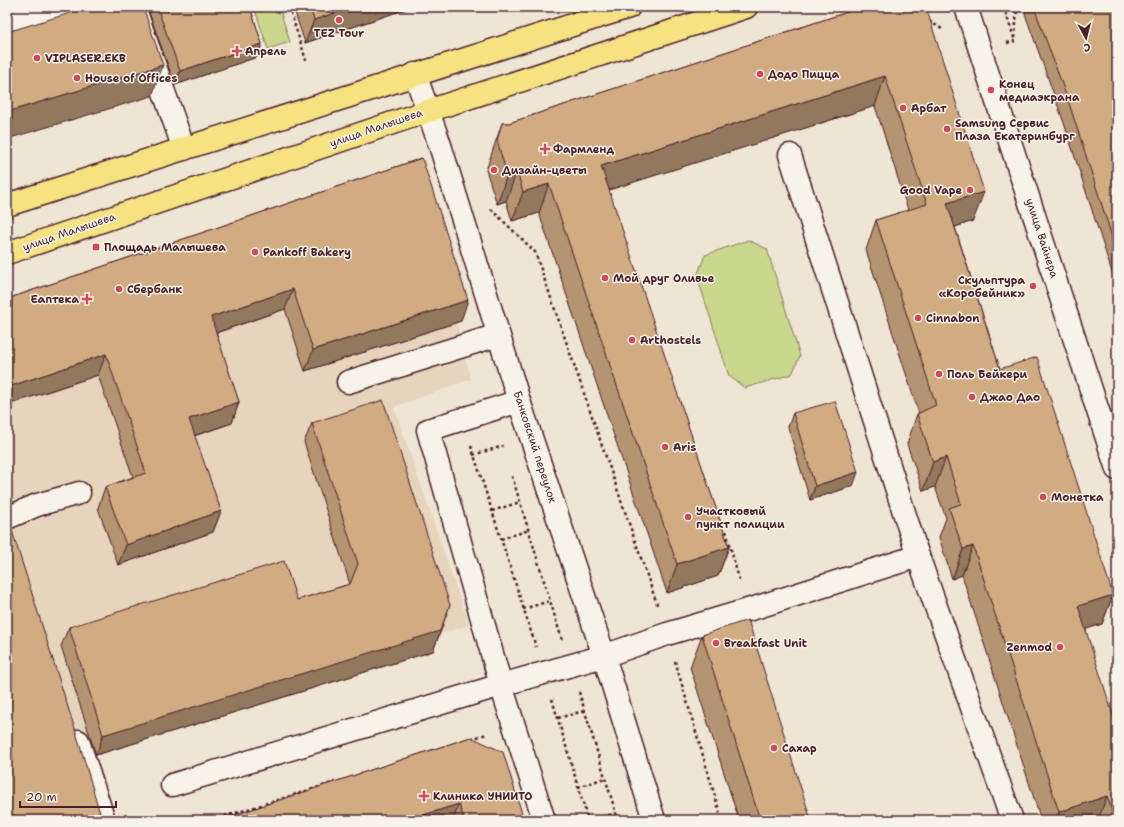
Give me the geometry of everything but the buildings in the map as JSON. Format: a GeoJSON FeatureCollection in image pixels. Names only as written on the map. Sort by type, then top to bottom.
{"type":"FeatureCollection","features":[{"type":"Feature","properties":{"kind":"main road"},"geometry":{"type":"LineString","coordinates":[[7,205],[629,7]]}},
{"type":"Feature","properties":{"kind":"main road","name":"улица Малышева"},"geometry":{"type":"LineString","coordinates":[[7,253],[428,111],[746,7]]}},
{"type":"Feature","properties":{"kind":"street"},"geometry":{"type":"LineString","coordinates":[[7,23],[63,7]]}},
{"type":"Feature","properties":{"kind":"street"},"geometry":{"type":"LineString","coordinates":[[134,7],[184,149]]}},
{"type":"Feature","properties":{"kind":"street","name":"улица Вайнера"},"geometry":{"type":"LineString","coordinates":[[966,7],[1117,469]]}},
{"type":"Feature","properties":{"kind":"street","name":"Банковский переулок"},"geometry":{"type":"LineString","coordinates":[[415,74],[519,401],[604,656],[654,820]]}},
{"type":"Feature","properties":{"kind":"street"},"geometry":{"type":"LineString","coordinates":[[790,155],[918,556],[1012,820]]}},
{"type":"Feature","properties":{"kind":"street"},"geometry":{"type":"LineString","coordinates":[[348,382],[498,335]]}},
{"type":"Feature","properties":{"kind":"street"},"geometry":{"type":"LineString","coordinates":[[519,401],[428,430],[501,685],[544,820]]}},
{"type":"Feature","properties":{"kind":"street"},"geometry":{"type":"LineString","coordinates":[[8,524],[37,505],[79,493]]}},
{"type":"Feature","properties":{"kind":"street"},"geometry":{"type":"LineString","coordinates":[[172,785],[570,664],[604,656],[667,634],[918,556]]}},
{"type":"Feature","properties":{"kind":"street"},"geometry":{"type":"LineString","coordinates":[[72,723],[104,820]]}},
{"type":"Feature","properties":{"kind":"path"},"geometry":{"type":"LineString","coordinates":[[289,7],[306,60]]}},
{"type":"Feature","properties":{"kind":"path"},"geometry":{"type":"LineString","coordinates":[[1004,7],[1014,41],[1017,7]]}},
{"type":"Feature","properties":{"kind":"path"},"geometry":{"type":"LineString","coordinates":[[489,204],[492,212],[535,252],[667,634],[722,820]]}},
{"type":"Feature","properties":{"kind":"path"},"geometry":{"type":"LineString","coordinates":[[501,440],[505,453]]}},
{"type":"Feature","properties":{"kind":"path"},"geometry":{"type":"LineString","coordinates":[[470,443],[544,673],[588,820]]}},
{"type":"Feature","properties":{"kind":"path"},"geometry":{"type":"LineString","coordinates":[[473,455],[503,446]]}},
{"type":"Feature","properties":{"kind":"path"},"geometry":{"type":"LineString","coordinates":[[512,474],[618,820]]}},
{"type":"Feature","properties":{"kind":"path"},"geometry":{"type":"LineString","coordinates":[[492,511],[520,502]]}},
{"type":"Feature","properties":{"kind":"path"},"geometry":{"type":"LineString","coordinates":[[501,539],[529,530]]}},
{"type":"Feature","properties":{"kind":"path"},"geometry":{"type":"LineString","coordinates":[[726,531],[747,609]]}},
{"type":"Feature","properties":{"kind":"path"},"geometry":{"type":"LineString","coordinates":[[523,609],[550,601]]}},
{"type":"Feature","properties":{"kind":"path"},"geometry":{"type":"LineString","coordinates":[[558,718],[584,711]]}},
{"type":"Feature","properties":{"kind":"path"},"geometry":{"type":"LineString","coordinates":[[469,740],[514,726]]}},
{"type":"Feature","properties":{"kind":"path"},"geometry":{"type":"LineString","coordinates":[[578,787],[605,778]]}},
{"type":"Feature","properties":{"kind":"path"},"geometry":{"type":"LineString","coordinates":[[213,820],[341,780]]}},
{"type":"Feature","properties":{"kind":"path"},"geometry":{"type":"LineString","coordinates":[[591,820],[616,813]]}},
{"type":"Feature","properties":{"kind":"shaded area"},"geometry":{"type":"Polygon","coordinates":[[[418,174],[471,379],[394,407],[469,625],[76,750],[7,820],[7,314],[418,174]]]}},
{"type":"Feature","properties":{"kind":"green space"},"geometry":{"type":"Polygon","coordinates":[[[254,7],[279,7],[290,42],[268,49],[254,7]]]}},
{"type":"Feature","properties":{"kind":"green space"},"geometry":{"type":"Polygon","coordinates":[[[748,240],[767,249],[800,356],[792,374],[745,388],[729,376],[697,276],[705,255],[748,240]]]}},
{"type":"Feature","properties":{"kind":"place","name":"TEZ Tour"},"geometry":{"type":"Point","coordinates":[339,20]}},
{"type":"Feature","properties":{"kind":"place","name":"Апрель"},"geometry":{"type":"Point","coordinates":[237,51]}},
{"type":"Feature","properties":{"kind":"place","name":"VIPLASER.EKB"},"geometry":{"type":"Point","coordinates":[37,58]}},
{"type":"Feature","properties":{"kind":"place","name":"Додо Пицца"},"geometry":{"type":"Point","coordinates":[760,74]}},
{"type":"Feature","properties":{"kind":"place","name":"House of Offices"},"geometry":{"type":"Point","coordinates":[77,78]}},
{"type":"Feature","properties":{"kind":"place","name":"Конец медиаэкрана"},"geometry":{"type":"Point","coordinates":[991,90]}},
{"type":"Feature","properties":{"kind":"place","name":"Арбат"},"geometry":{"type":"Point","coordinates":[903,108]}},
{"type":"Feature","properties":{"kind":"place","name":"Samsung Сервис Плаза Екатеринбург"},"geometry":{"type":"Point","coordinates":[947,129]}},
{"type":"Feature","properties":{"kind":"place","name":"Фармленд"},"geometry":{"type":"Point","coordinates":[545,149]}},
{"type":"Feature","properties":{"kind":"place","name":"Дизайн-цветы"},"geometry":{"type":"Point","coordinates":[494,170]}},
{"type":"Feature","properties":{"kind":"place","name":"Good Vape"},"geometry":{"type":"Point","coordinates":[970,190]}},
{"type":"Feature","properties":{"kind":"place","name":"Площадь Малышева"},"geometry":{"type":"Point","coordinates":[96,247]}},
{"type":"Feature","properties":{"kind":"place","name":"Pankoff Bakery"},"geometry":{"type":"Point","coordinates":[255,252]}},
{"type":"Feature","properties":{"kind":"place","name":"Мой друг Оливье"},"geometry":{"type":"Point","coordinates":[605,278]}},
{"type":"Feature","properties":{"kind":"place","name":"Скульптура «Коробейник»"},"geometry":{"type":"Point","coordinates":[1033,286]}},
{"type":"Feature","properties":{"kind":"place","name":"Сбербанк"},"geometry":{"type":"Point","coordinates":[119,289]}},
{"type":"Feature","properties":{"kind":"place","name":"Еаптека"},"geometry":{"type":"Point","coordinates":[87,299]}},
{"type":"Feature","properties":{"kind":"place","name":"Cinnabon"},"geometry":{"type":"Point","coordinates":[918,318]}},
{"type":"Feature","properties":{"kind":"place","name":"Arthostels"},"geometry":{"type":"Point","coordinates":[632,340]}},
{"type":"Feature","properties":{"kind":"place","name":"Поль Бейкери"},"geometry":{"type":"Point","coordinates":[939,374]}},
{"type":"Feature","properties":{"kind":"place","name":"Джао Дао"},"geometry":{"type":"Point","coordinates":[972,397]}},
{"type":"Feature","properties":{"kind":"place","name":"Aris"},"geometry":{"type":"Point","coordinates":[665,447]}},
{"type":"Feature","properties":{"kind":"place","name":"Монетка"},"geometry":{"type":"Point","coordinates":[1043,497]}},
{"type":"Feature","properties":{"kind":"place","name":"Участковый пункт полиции"},"geometry":{"type":"Point","coordinates":[688,517]}},
{"type":"Feature","properties":{"kind":"place","name":"Breakfast Unit"},"geometry":{"type":"Point","coordinates":[716,643]}},
{"type":"Feature","properties":{"kind":"place","name":"Zenmod"},"geometry":{"type":"Point","coordinates":[1060,647]}},
{"type":"Feature","properties":{"kind":"place","name":"Сахар"},"geometry":{"type":"Point","coordinates":[774,748]}},
{"type":"Feature","properties":{"kind":"place","name":"Клиника УНИИТО"},"geometry":{"type":"Point","coordinates":[424,796]}}]}
